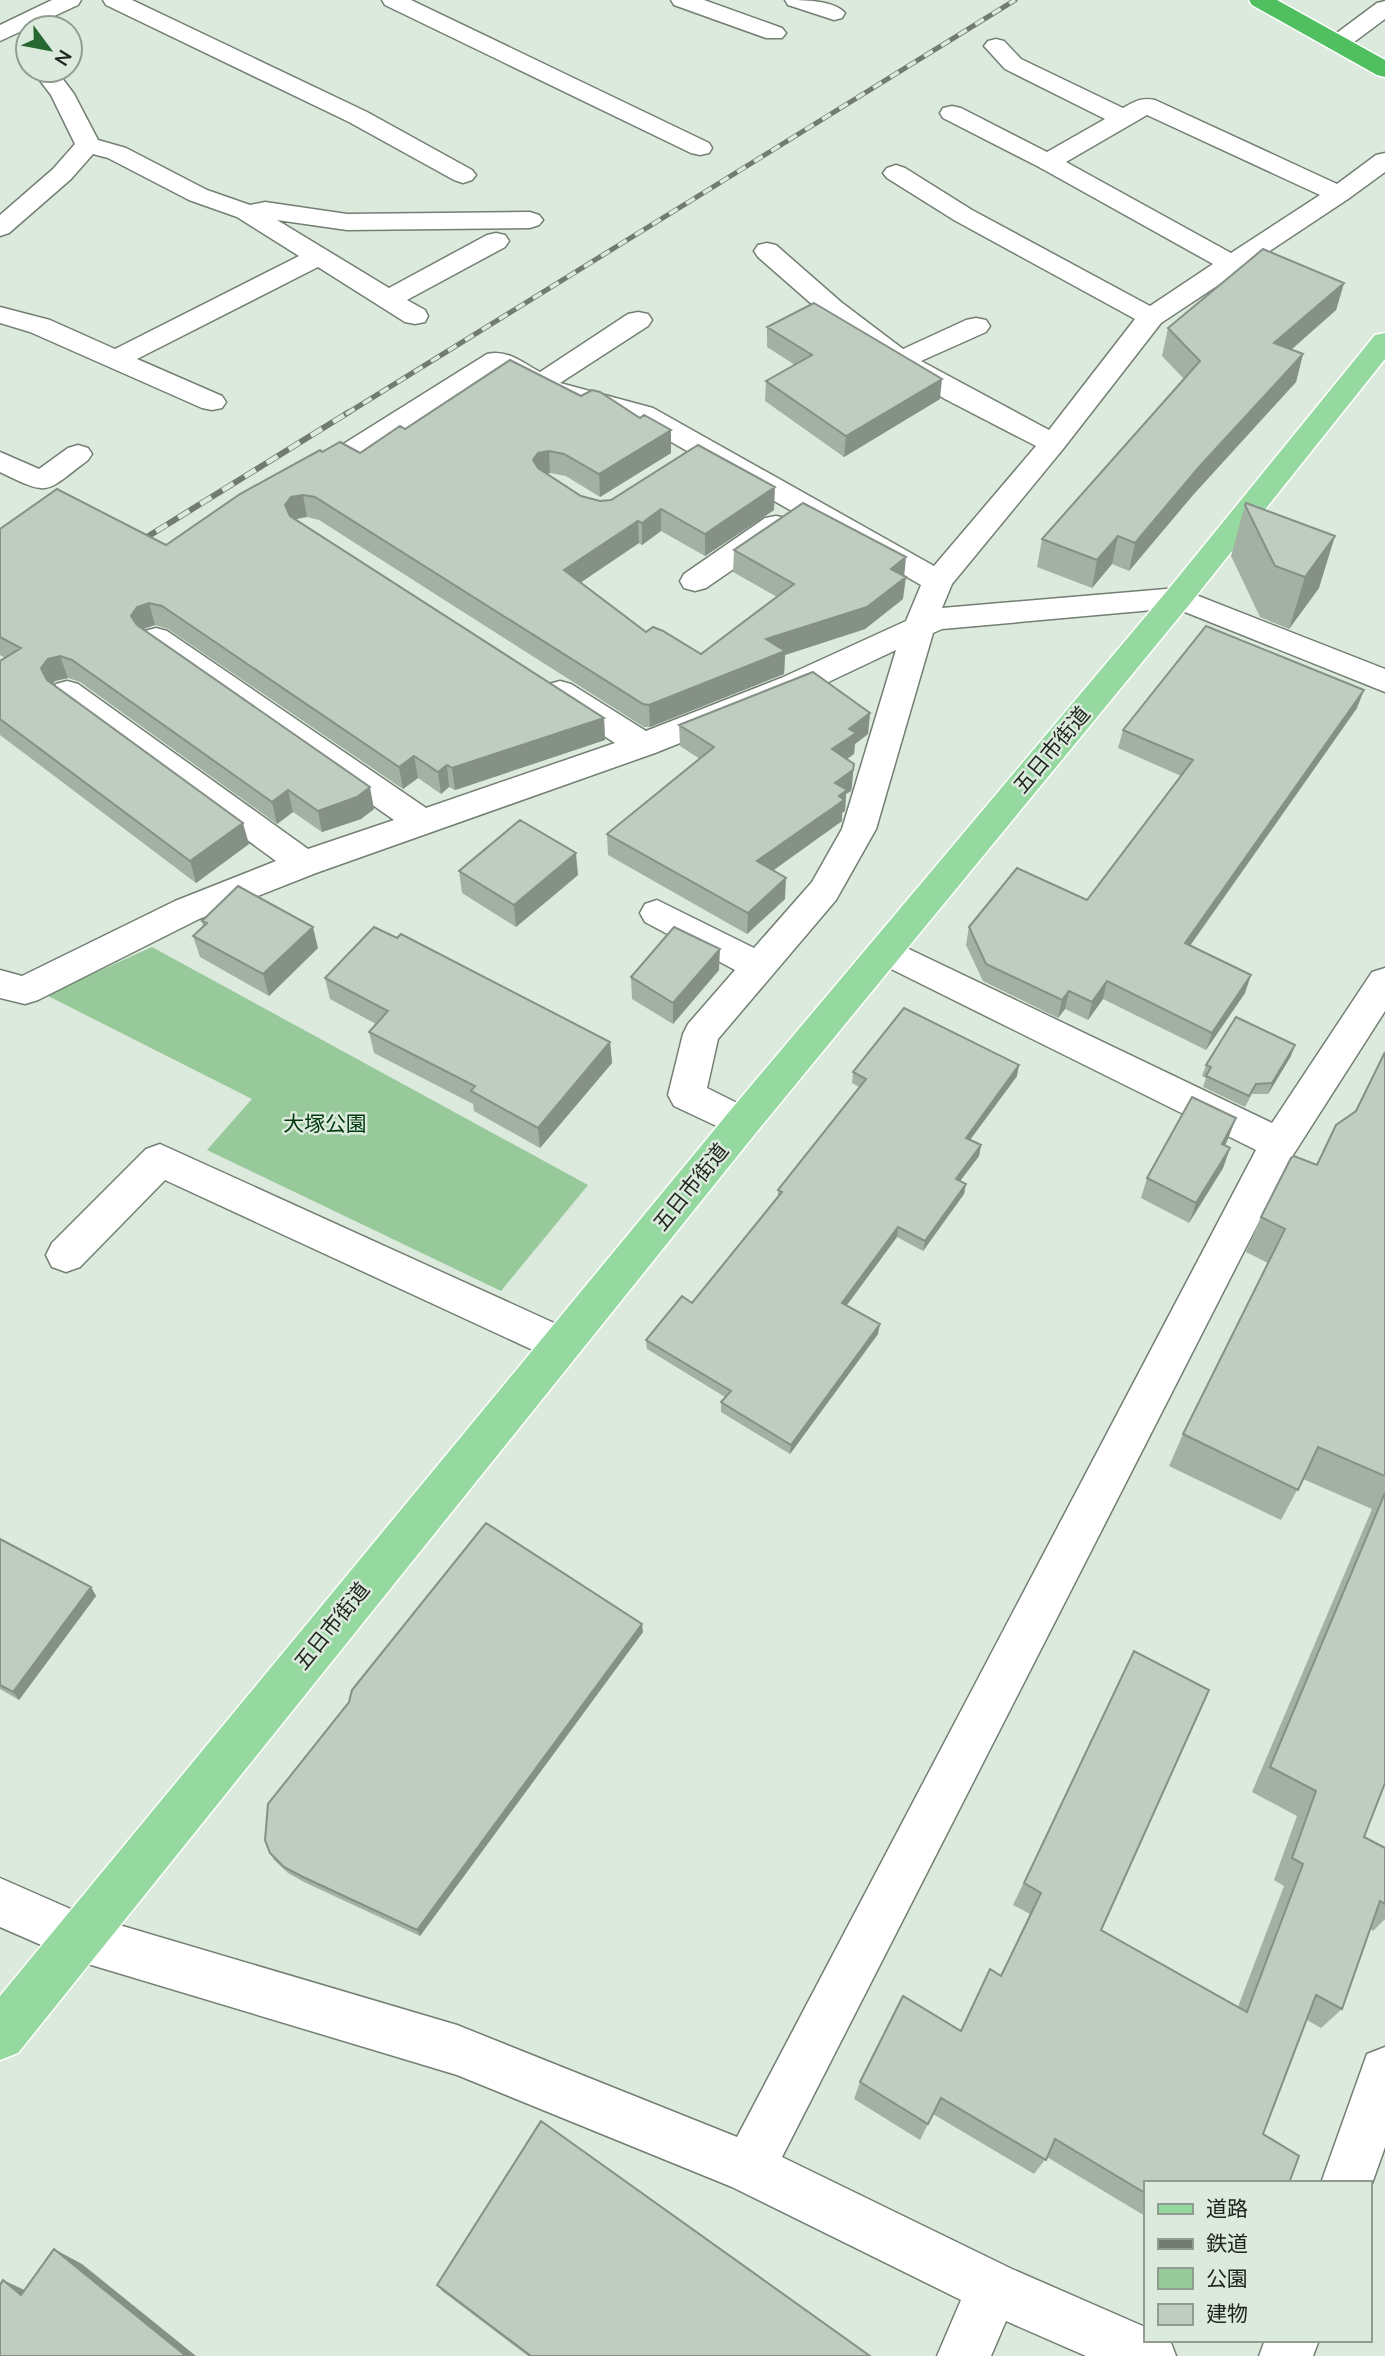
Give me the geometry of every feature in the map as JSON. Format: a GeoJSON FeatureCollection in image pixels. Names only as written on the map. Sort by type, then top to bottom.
{"type":"FeatureCollection","features":[{"type":"Feature","properties":{"kind":"highway"},"geometry":{"type":"LineString","coordinates":[[1260,0],[1385,70]]}},
{"type":"Feature","properties":{"kind":"main road","name":"五日市街道"},"geometry":{"type":"LineString","coordinates":[[0,2035],[742,1124],[1178,598],[1385,341]]}},
{"type":"Feature","properties":{"kind":"street"},"geometry":{"type":"LineString","coordinates":[[0,34],[69,0]]}},
{"type":"Feature","properties":{"kind":"street"},"geometry":{"type":"LineString","coordinates":[[114,0],[358,117],[463,175]]}},
{"type":"Feature","properties":{"kind":"street"},"geometry":{"type":"LineString","coordinates":[[393,0],[700,148]]}},
{"type":"Feature","properties":{"kind":"street"},"geometry":{"type":"LineString","coordinates":[[682,0],[774,33]]}},
{"type":"Feature","properties":{"kind":"street"},"geometry":{"type":"LineString","coordinates":[[796,0],[834,13]]}},
{"type":"Feature","properties":{"kind":"street"},"geometry":{"type":"LineString","coordinates":[[1338,43],[1385,8]]}},
{"type":"Feature","properties":{"kind":"street"},"geometry":{"type":"LineString","coordinates":[[996,46],[1013,64],[1123,118]]}},
{"type":"Feature","properties":{"kind":"street"},"geometry":{"type":"LineString","coordinates":[[55,84],[88,145],[117,153],[198,195],[246,212],[415,316]]}},
{"type":"Feature","properties":{"kind":"street"},"geometry":{"type":"LineString","coordinates":[[1048,162],[1146,105],[1339,194]]}},
{"type":"Feature","properties":{"kind":"street"},"geometry":{"type":"LineString","coordinates":[[952,113],[1048,162],[1230,263]]}},
{"type":"Feature","properties":{"kind":"street"},"geometry":{"type":"LineString","coordinates":[[0,228],[62,174],[88,145]]}},
{"type":"Feature","properties":{"kind":"street"},"geometry":{"type":"LineString","coordinates":[[742,1124],[687,1095],[701,1034],[824,891],[859,829],[919,626],[938,581],[1053,443],[1151,317],[1339,194],[1385,160]]}},
{"type":"Feature","properties":{"kind":"street"},"geometry":{"type":"LineString","coordinates":[[896,173],[962,215],[1151,317]]}},
{"type":"Feature","properties":{"kind":"street"},"geometry":{"type":"LineString","coordinates":[[246,212],[265,210],[299,217],[394,223],[530,220]]}},
{"type":"Feature","properties":{"kind":"street"},"geometry":{"type":"LineString","coordinates":[[387,300],[496,241]]}},
{"type":"Feature","properties":{"kind":"street"},"geometry":{"type":"LineString","coordinates":[[767,251],[812,292],[901,360],[984,409],[1053,443]]}},
{"type":"Feature","properties":{"kind":"street"},"geometry":{"type":"LineString","coordinates":[[116,359],[318,257]]}},
{"type":"Feature","properties":{"kind":"street"},"geometry":{"type":"LineString","coordinates":[[0,315],[40,326],[212,402]]}},
{"type":"Feature","properties":{"kind":"street"},"geometry":{"type":"LineString","coordinates":[[540,384],[638,320]]}},
{"type":"Feature","properties":{"kind":"street"},"geometry":{"type":"LineString","coordinates":[[901,360],[976,326]]}},
{"type":"Feature","properties":{"kind":"street"},"geometry":{"type":"LineString","coordinates":[[347,454],[497,360],[556,392],[643,414],[692,455],[804,507],[938,581]]}},
{"type":"Feature","properties":{"kind":"street"},"geometry":{"type":"LineString","coordinates":[[0,461],[41,481],[78,454]]}},
{"type":"Feature","properties":{"kind":"street"},"geometry":{"type":"LineString","coordinates":[[695,581],[804,507]]}},
{"type":"Feature","properties":{"kind":"street"},"geometry":{"type":"LineString","coordinates":[[0,984],[25,990],[187,910],[304,864],[643,746],[792,685],[936,619],[1178,598],[1385,681]]}},
{"type":"Feature","properties":{"kind":"street"},"geometry":{"type":"LineString","coordinates":[[156,638],[423,823]]}},
{"type":"Feature","properties":{"kind":"street"},"geometry":{"type":"LineString","coordinates":[[539,678],[643,746]]}},
{"type":"Feature","properties":{"kind":"street"},"geometry":{"type":"LineString","coordinates":[[67,692],[304,864]]}},
{"type":"Feature","properties":{"kind":"street"},"geometry":{"type":"LineString","coordinates":[[657,913],[759,967]]}},
{"type":"Feature","properties":{"kind":"street"},"geometry":{"type":"LineString","coordinates":[[886,951],[1279,1144]]}},
{"type":"Feature","properties":{"kind":"street"},"geometry":{"type":"LineString","coordinates":[[749,2168],[1279,1144],[1382,994]]}},
{"type":"Feature","properties":{"kind":"street"},"geometry":{"type":"LineString","coordinates":[[66,1255],[160,1160],[562,1345]]}},
{"type":"Feature","properties":{"kind":"street"},"geometry":{"type":"LineString","coordinates":[[0,1902],[78,1937],[457,2050],[749,2168],[993,2288],[1149,2356]]}},
{"type":"Feature","properties":{"kind":"street"},"geometry":{"type":"LineString","coordinates":[[1348,2181],[1385,2072]]}},
{"type":"Feature","properties":{"kind":"street"},"geometry":{"type":"LineString","coordinates":[[964,2356],[993,2288]]}},
{"type":"Feature","properties":{"kind":"green space","name":"大塚公園"},"geometry":{"type":"Polygon","coordinates":[[[152,947],[588,1185],[501,1291],[207,1150],[252,1099],[46,995],[152,947]]]}},
{"type":"Feature","properties":{"kind":"building"},"geometry":{"type":"Polygon","coordinates":[[[1263,249],[1344,283],[1274,343],[1303,354],[1199,467],[1135,543],[1118,536],[1097,560],[1042,539],[1200,361],[1168,328],[1263,249]]]}},
{"type":"Feature","properties":{"kind":"building"},"geometry":{"type":"Polygon","coordinates":[[[814,303],[942,379],[846,436],[766,381],[812,355],[767,327],[814,303]]]}},
{"type":"Feature","properties":{"kind":"building"},"geometry":{"type":"Polygon","coordinates":[[[510,360],[581,396],[592,390],[600,392],[640,418],[644,415],[671,430],[599,474],[564,454],[549,451],[538,453],[533,460],[538,468],[581,496],[600,501],[611,500],[698,445],[775,487],[705,534],[661,509],[564,570],[646,632],[653,627],[663,631],[701,654],[794,584],[734,550],[803,503],[906,557],[891,569],[906,577],[867,607],[766,639],[785,651],[649,705],[643,704],[315,497],[303,495],[291,497],[285,505],[290,516],[604,718],[452,768],[447,765],[438,772],[414,756],[399,767],[162,606],[149,603],[137,607],[131,616],[137,625],[370,787],[357,797],[318,811],[288,790],[272,802],[72,660],[60,656],[48,659],[41,668],[47,680],[243,823],[190,861],[0,719],[0,661],[21,648],[0,637],[0,529],[57,489],[166,545],[240,494],[320,450],[322,452],[340,442],[360,453],[400,426],[405,429],[510,360]]]}},
{"type":"Feature","properties":{"kind":"building"},"geometry":{"type":"Polygon","coordinates":[[[1246,503],[1335,536],[1305,577],[1275,566],[1246,503]]]}},
{"type":"Feature","properties":{"kind":"building"},"geometry":{"type":"Polygon","coordinates":[[[1206,626],[1364,690],[1185,943],[1251,975],[1212,1033],[1107,981],[1092,1002],[1069,991],[1062,1000],[986,964],[969,927],[1017,868],[1087,900],[1193,760],[1123,730],[1206,626]]]}},
{"type":"Feature","properties":{"kind":"building"},"geometry":{"type":"Polygon","coordinates":[[[813,672],[870,713],[849,729],[856,733],[832,749],[854,764],[853,770],[835,783],[847,790],[839,796],[844,800],[757,861],[786,878],[748,913],[607,834],[714,747],[679,725],[813,672]]]}},
{"type":"Feature","properties":{"kind":"building"},"geometry":{"type":"Polygon","coordinates":[[[520,820],[576,853],[514,905],[459,871],[520,820]]]}},
{"type":"Feature","properties":{"kind":"building"},"geometry":{"type":"Polygon","coordinates":[[[238,886],[313,927],[263,974],[193,936],[207,923],[202,921],[238,886]]]}},
{"type":"Feature","properties":{"kind":"building"},"geometry":{"type":"Polygon","coordinates":[[[374,927],[397,938],[401,934],[610,1042],[538,1128],[471,1091],[475,1086],[369,1032],[388,1011],[325,978],[374,927]]]}},
{"type":"Feature","properties":{"kind":"building"},"geometry":{"type":"Polygon","coordinates":[[[674,927],[720,949],[673,1003],[631,977],[674,927]]]}},
{"type":"Feature","properties":{"kind":"building"},"geometry":{"type":"Polygon","coordinates":[[[904,1008],[1019,1065],[966,1138],[981,1145],[956,1179],[966,1184],[925,1241],[898,1227],[842,1303],[880,1324],[791,1445],[721,1402],[731,1391],[646,1340],[682,1296],[692,1303],[782,1192],[778,1190],[866,1079],[853,1072],[904,1008]]]}},
{"type":"Feature","properties":{"kind":"building"},"geometry":{"type":"Polygon","coordinates":[[[1236,1017],[1295,1045],[1272,1083],[1256,1084],[1249,1096],[1206,1076],[1211,1067],[1206,1065],[1236,1017]]]}},
{"type":"Feature","properties":{"kind":"building"},"geometry":{"type":"Polygon","coordinates":[[[1385,1052],[1385,1476],[1318,1447],[1298,1490],[1183,1434],[1285,1229],[1261,1217],[1291,1158],[1294,1156],[1317,1165],[1336,1125],[1356,1111],[1385,1052]]]}},
{"type":"Feature","properties":{"kind":"building"},"geometry":{"type":"Polygon","coordinates":[[[1192,1097],[1236,1118],[1222,1144],[1230,1148],[1196,1203],[1147,1178],[1192,1097]]]}},
{"type":"Feature","properties":{"kind":"building"},"geometry":{"type":"Polygon","coordinates":[[[1385,1493],[1385,1783],[1364,1837],[1385,1848],[1385,1904],[1380,1901],[1342,2009],[1316,1995],[1263,2134],[1299,2156],[1290,2181],[1144,2181],[1144,2192],[1055,2139],[1046,2160],[941,2098],[928,2124],[860,2082],[903,1996],[961,2031],[990,1969],[1001,1976],[1041,1893],[1024,1883],[1134,1651],[1209,1690],[1101,1930],[1247,2012],[1303,1864],[1292,1858],[1316,1791],[1270,1767],[1385,1493]]]}},
{"type":"Feature","properties":{"kind":"building"},"geometry":{"type":"Polygon","coordinates":[[[486,1523],[642,1624],[417,1930],[284,1867],[270,1853],[265,1840],[268,1804],[349,1702],[352,1690],[486,1523]]]}},
{"type":"Feature","properties":{"kind":"building"},"geometry":{"type":"Polygon","coordinates":[[[0,1539],[91,1587],[13,1692],[0,1685],[0,1539]]]}},
{"type":"Feature","properties":{"kind":"building"},"geometry":{"type":"Polygon","coordinates":[[[541,2121],[870,2356],[531,2356],[437,2285],[541,2121]]]}},
{"type":"Feature","properties":{"kind":"building"},"geometry":{"type":"Polygon","coordinates":[[[54,2249],[186,2356],[0,2356],[0,2285],[3,2280],[21,2295],[54,2249]]]}},
{"type":"Feature","properties":{"kind":"railway"},"geometry":{"type":"LineString","coordinates":[[346,414],[1015,0]]}},
{"type":"Feature","properties":{"kind":"railway"},"geometry":{"type":"LineString","coordinates":[[134,545],[349,412]]}}]}
